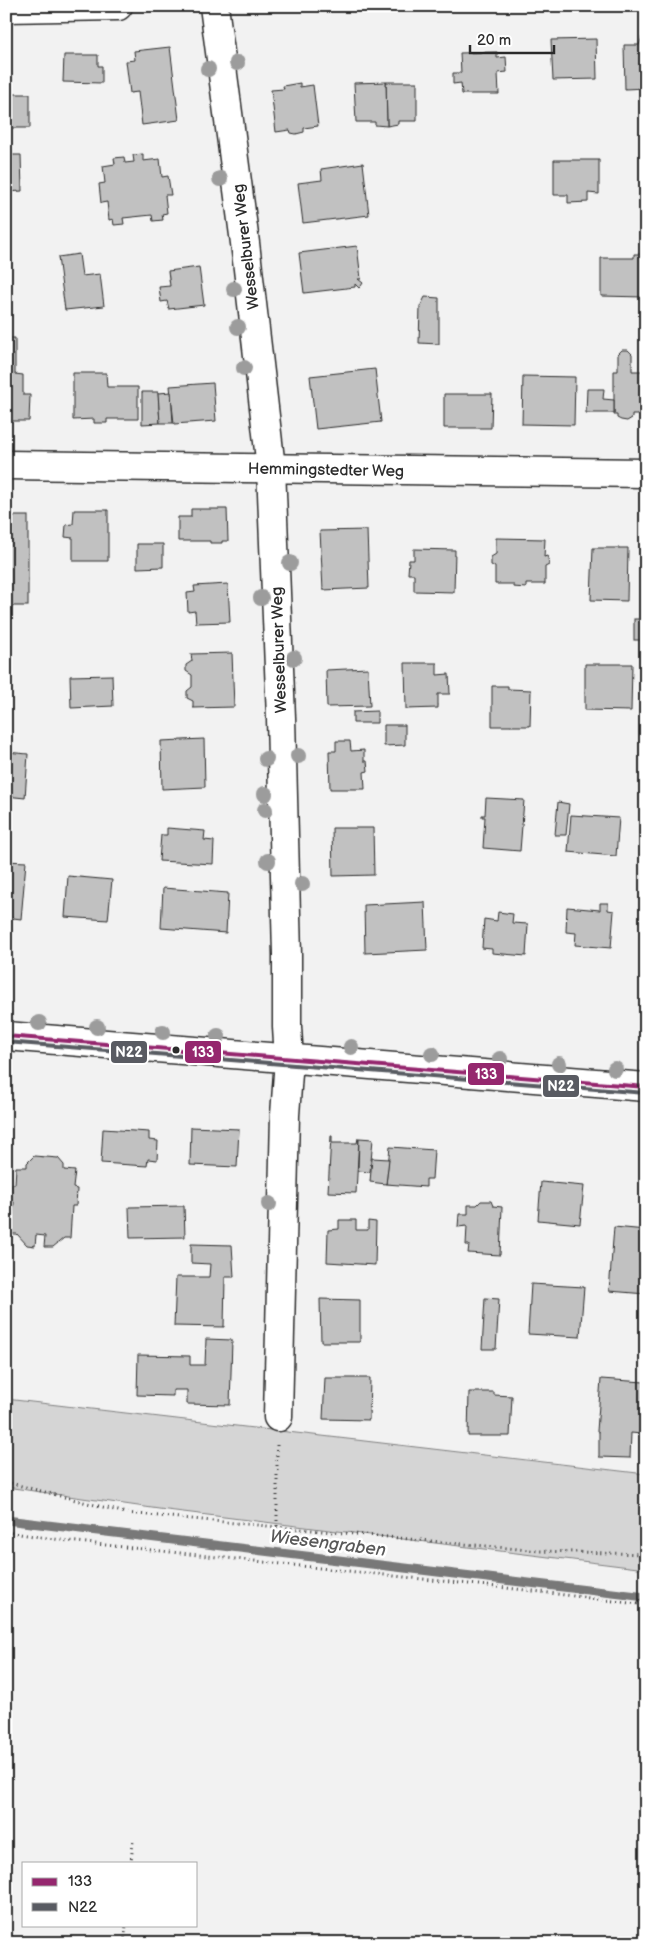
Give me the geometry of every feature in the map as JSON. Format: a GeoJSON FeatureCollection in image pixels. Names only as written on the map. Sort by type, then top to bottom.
{"type":"FeatureCollection","features":[{"type":"Feature","properties":{"kind":"street"},"geometry":{"type":"LineString","coordinates":[[6,8],[118,6]]}},
{"type":"Feature","properties":{"kind":"street","name":"Wesselburer Weg"},"geometry":{"type":"LineString","coordinates":[[214,6],[245,243],[271,468],[281,718],[287,955],[286,1027],[289,1059],[285,1115],[278,1417]]}},
{"type":"Feature","properties":{"kind":"street","name":"Hemmingstedter Weg"},"geometry":{"type":"LineString","coordinates":[[6,465],[646,473]]}},
{"type":"Feature","properties":{"kind":"street"},"geometry":{"type":"LineString","coordinates":[[6,1036],[646,1087]]}},
{"type":"Feature","properties":{"kind":"path"},"geometry":{"type":"LineString","coordinates":[[277,1526],[278,1417]]}},
{"type":"Feature","properties":{"kind":"path"},"geometry":{"type":"LineString","coordinates":[[6,1482],[126,1513],[540,1551],[646,1554]]}},
{"type":"Feature","properties":{"kind":"path"},"geometry":{"type":"LineString","coordinates":[[6,1532],[78,1542],[646,1605]]}},
{"type":"Feature","properties":{"kind":"path"},"geometry":{"type":"LineString","coordinates":[[131,1862],[133,1841]]}},
{"type":"Feature","properties":{"kind":"path"},"geometry":{"type":"LineString","coordinates":[[124,1943],[126,1926]]}},
{"type":"Feature","properties":{"kind":"shaded area"},"geometry":{"type":"Polygon","coordinates":[[[6,1399],[646,1474],[646,1569],[159,1509],[6,1487],[6,1399]]]}},
{"type":"Feature","properties":{"kind":"building"},"geometry":{"type":"Polygon","coordinates":[[[642,37],[646,37],[646,88],[625,89],[624,45],[639,45],[642,37]]]}},
{"type":"Feature","properties":{"kind":"building"},"geometry":{"type":"Polygon","coordinates":[[[596,39],[597,79],[553,80],[551,40],[596,39]]]}},
{"type":"Feature","properties":{"kind":"building"},"geometry":{"type":"Polygon","coordinates":[[[170,47],[179,120],[142,125],[138,92],[130,93],[126,61],[135,60],[134,51],[170,47]]]}},
{"type":"Feature","properties":{"kind":"building"},"geometry":{"type":"Polygon","coordinates":[[[497,52],[497,58],[506,57],[507,72],[498,73],[499,94],[462,94],[461,83],[453,84],[453,73],[461,73],[460,53],[497,52]]]}},
{"type":"Feature","properties":{"kind":"building"},"geometry":{"type":"Polygon","coordinates":[[[64,55],[98,55],[98,66],[102,66],[102,83],[63,82],[64,55]]]}},
{"type":"Feature","properties":{"kind":"building"},"geometry":{"type":"Polygon","coordinates":[[[6,76],[12,76],[12,94],[30,94],[30,128],[6,128],[6,76]]]}},
{"type":"Feature","properties":{"kind":"building"},"geometry":{"type":"Polygon","coordinates":[[[386,82],[417,82],[417,121],[398,121],[398,124],[387,126],[386,82]]]}},
{"type":"Feature","properties":{"kind":"building"},"geometry":{"type":"Polygon","coordinates":[[[386,82],[387,126],[375,125],[375,122],[356,122],[354,83],[386,82]]]}},
{"type":"Feature","properties":{"kind":"building"},"geometry":{"type":"Polygon","coordinates":[[[300,83],[300,87],[313,85],[318,126],[304,128],[304,132],[296,134],[291,133],[290,130],[276,132],[271,90],[284,89],[283,86],[300,83]]]}},
{"type":"Feature","properties":{"kind":"building"},"geometry":{"type":"Polygon","coordinates":[[[143,154],[143,161],[160,159],[162,177],[168,176],[171,195],[165,195],[167,213],[162,214],[163,220],[153,221],[152,215],[123,218],[124,224],[114,225],[113,219],[109,220],[107,202],[101,203],[99,184],[105,183],[103,166],[115,164],[114,158],[124,157],[125,163],[134,162],[133,155],[143,154]]]}},
{"type":"Feature","properties":{"kind":"building"},"geometry":{"type":"Polygon","coordinates":[[[6,155],[21,155],[22,191],[6,192],[6,155]]]}},
{"type":"Feature","properties":{"kind":"building"},"geometry":{"type":"Polygon","coordinates":[[[554,160],[599,160],[599,194],[588,193],[588,202],[568,203],[568,195],[554,195],[554,160]]]}},
{"type":"Feature","properties":{"kind":"building"},"geometry":{"type":"Polygon","coordinates":[[[363,163],[369,215],[303,223],[298,183],[322,180],[321,169],[363,163]]]}},
{"type":"Feature","properties":{"kind":"building"},"geometry":{"type":"Polygon","coordinates":[[[357,246],[361,279],[358,279],[363,283],[359,288],[355,284],[355,287],[304,293],[299,253],[357,246]]]}},
{"type":"Feature","properties":{"kind":"building"},"geometry":{"type":"Polygon","coordinates":[[[79,254],[82,276],[100,274],[104,306],[65,310],[58,257],[79,254]]]}},
{"type":"Feature","properties":{"kind":"building"},"geometry":{"type":"Polygon","coordinates":[[[634,254],[646,254],[644,297],[601,296],[601,258],[634,258],[634,254]]]}},
{"type":"Feature","properties":{"kind":"building"},"geometry":{"type":"Polygon","coordinates":[[[199,267],[204,305],[169,309],[167,301],[161,302],[159,287],[170,286],[168,271],[199,267]]]}},
{"type":"Feature","properties":{"kind":"building"},"geometry":{"type":"Polygon","coordinates":[[[425,297],[439,298],[439,344],[419,343],[420,307],[425,297]]]}},
{"type":"Feature","properties":{"kind":"building"},"geometry":{"type":"Polygon","coordinates":[[[6,338],[15,338],[15,374],[23,375],[23,395],[30,395],[29,421],[6,421],[6,338]]]}},
{"type":"Feature","properties":{"kind":"building"},"geometry":{"type":"Polygon","coordinates":[[[622,350],[628,350],[632,354],[632,371],[646,371],[645,415],[632,415],[632,418],[627,421],[621,420],[617,418],[617,415],[614,415],[614,371],[618,371],[618,354],[622,350]]]}},
{"type":"Feature","properties":{"kind":"building"},"geometry":{"type":"Polygon","coordinates":[[[375,369],[381,422],[316,429],[310,376],[375,369]]]}},
{"type":"Feature","properties":{"kind":"building"},"geometry":{"type":"Polygon","coordinates":[[[73,373],[106,373],[107,387],[138,387],[138,419],[107,419],[107,423],[94,423],[94,419],[73,420],[73,373]]]}},
{"type":"Feature","properties":{"kind":"building"},"geometry":{"type":"Polygon","coordinates":[[[523,376],[575,377],[574,425],[522,424],[523,376]]]}},
{"type":"Feature","properties":{"kind":"building"},"geometry":{"type":"Polygon","coordinates":[[[213,383],[216,421],[174,424],[170,386],[213,383]]]}},
{"type":"Feature","properties":{"kind":"building"},"geometry":{"type":"Polygon","coordinates":[[[587,389],[604,389],[603,399],[614,400],[614,413],[586,413],[587,389]]]}},
{"type":"Feature","properties":{"kind":"building"},"geometry":{"type":"Polygon","coordinates":[[[142,392],[158,392],[160,423],[142,424],[142,392]]]}},
{"type":"Feature","properties":{"kind":"building"},"geometry":{"type":"Polygon","coordinates":[[[171,392],[173,423],[160,423],[158,393],[171,392]]]}},
{"type":"Feature","properties":{"kind":"building"},"geometry":{"type":"Polygon","coordinates":[[[444,394],[492,394],[491,428],[444,428],[444,394]]]}},
{"type":"Feature","properties":{"kind":"building"},"geometry":{"type":"Polygon","coordinates":[[[191,509],[227,509],[228,541],[210,543],[210,541],[178,541],[178,517],[191,517],[191,509]]]}},
{"type":"Feature","properties":{"kind":"building"},"geometry":{"type":"Polygon","coordinates":[[[74,510],[108,510],[108,561],[73,561],[73,538],[65,537],[66,525],[73,524],[74,510]]]}},
{"type":"Feature","properties":{"kind":"building"},"geometry":{"type":"Polygon","coordinates":[[[6,516],[28,516],[28,606],[6,606],[6,516]]]}},
{"type":"Feature","properties":{"kind":"building"},"geometry":{"type":"Polygon","coordinates":[[[367,530],[369,588],[323,590],[320,531],[367,530]]]}},
{"type":"Feature","properties":{"kind":"building"},"geometry":{"type":"Polygon","coordinates":[[[496,538],[545,539],[544,557],[547,556],[549,565],[545,567],[545,584],[526,584],[526,588],[513,587],[513,584],[495,584],[495,567],[491,565],[491,557],[496,554],[496,538]]]}},
{"type":"Feature","properties":{"kind":"building"},"geometry":{"type":"Polygon","coordinates":[[[137,544],[163,544],[163,567],[137,568],[137,544]]]}},
{"type":"Feature","properties":{"kind":"building"},"geometry":{"type":"Polygon","coordinates":[[[593,548],[628,548],[627,601],[591,600],[593,548]]]}},
{"type":"Feature","properties":{"kind":"building"},"geometry":{"type":"Polygon","coordinates":[[[414,549],[455,550],[454,592],[414,591],[414,574],[408,574],[409,560],[414,560],[414,549]]]}},
{"type":"Feature","properties":{"kind":"building"},"geometry":{"type":"Polygon","coordinates":[[[228,584],[230,622],[196,623],[195,611],[188,612],[187,593],[195,592],[194,586],[228,584]]]}},
{"type":"Feature","properties":{"kind":"building"},"geometry":{"type":"Polygon","coordinates":[[[634,619],[644,619],[644,640],[634,640],[634,619]]]}},
{"type":"Feature","properties":{"kind":"building"},"geometry":{"type":"Polygon","coordinates":[[[232,653],[234,707],[193,708],[193,701],[187,698],[187,691],[192,687],[192,675],[186,671],[186,665],[192,661],[191,654],[232,653]]]}},
{"type":"Feature","properties":{"kind":"building"},"geometry":{"type":"Polygon","coordinates":[[[405,663],[437,663],[437,675],[449,674],[450,694],[438,694],[438,708],[406,709],[405,663]]]}},
{"type":"Feature","properties":{"kind":"building"},"geometry":{"type":"Polygon","coordinates":[[[585,664],[632,664],[631,711],[585,710],[585,664]]]}},
{"type":"Feature","properties":{"kind":"building"},"geometry":{"type":"Polygon","coordinates":[[[368,668],[370,706],[327,707],[326,670],[368,668]]]}},
{"type":"Feature","properties":{"kind":"building"},"geometry":{"type":"Polygon","coordinates":[[[112,675],[113,706],[71,708],[70,676],[112,675]]]}},
{"type":"Feature","properties":{"kind":"building"},"geometry":{"type":"Polygon","coordinates":[[[492,686],[508,686],[508,689],[531,690],[530,726],[492,726],[492,686]]]}},
{"type":"Feature","properties":{"kind":"building"},"geometry":{"type":"Polygon","coordinates":[[[377,711],[377,723],[353,723],[353,712],[377,711]]]}},
{"type":"Feature","properties":{"kind":"building"},"geometry":{"type":"Polygon","coordinates":[[[384,725],[405,725],[405,745],[384,746],[384,725]]]}},
{"type":"Feature","properties":{"kind":"building"},"geometry":{"type":"Polygon","coordinates":[[[204,739],[205,787],[162,789],[161,741],[204,739]]]}},
{"type":"Feature","properties":{"kind":"building"},"geometry":{"type":"Polygon","coordinates":[[[336,741],[350,741],[351,751],[364,750],[364,761],[367,761],[368,771],[364,772],[365,789],[330,789],[329,751],[336,751],[336,741]]]}},
{"type":"Feature","properties":{"kind":"building"},"geometry":{"type":"Polygon","coordinates":[[[6,752],[28,754],[25,798],[6,796],[6,752]]]}},
{"type":"Feature","properties":{"kind":"building"},"geometry":{"type":"Polygon","coordinates":[[[486,798],[524,800],[520,851],[483,848],[485,817],[482,817],[482,815],[485,815],[486,798]]]}},
{"type":"Feature","properties":{"kind":"building"},"geometry":{"type":"Polygon","coordinates":[[[558,802],[569,804],[566,835],[555,835],[558,802]]]}},
{"type":"Feature","properties":{"kind":"building"},"geometry":{"type":"Polygon","coordinates":[[[571,815],[619,818],[616,856],[568,852],[571,815]]]}},
{"type":"Feature","properties":{"kind":"building"},"geometry":{"type":"Polygon","coordinates":[[[167,828],[205,831],[204,840],[214,841],[213,864],[159,861],[161,835],[167,835],[167,828]]]}},
{"type":"Feature","properties":{"kind":"building"},"geometry":{"type":"Polygon","coordinates":[[[332,828],[373,828],[374,875],[333,876],[332,828]]]}},
{"type":"Feature","properties":{"kind":"building"},"geometry":{"type":"Polygon","coordinates":[[[6,861],[26,862],[21,919],[6,917],[6,861]]]}},
{"type":"Feature","properties":{"kind":"building"},"geometry":{"type":"Polygon","coordinates":[[[68,876],[112,880],[108,920],[65,917],[68,876]]]}},
{"type":"Feature","properties":{"kind":"building"},"geometry":{"type":"Polygon","coordinates":[[[163,888],[228,893],[226,933],[161,928],[163,888]]]}},
{"type":"Feature","properties":{"kind":"building"},"geometry":{"type":"Polygon","coordinates":[[[425,902],[427,950],[365,953],[364,905],[425,902]]]}},
{"type":"Feature","properties":{"kind":"building"},"geometry":{"type":"Polygon","coordinates":[[[600,903],[608,903],[608,910],[614,911],[611,948],[575,945],[576,933],[566,932],[567,907],[600,910],[600,903]]]}},
{"type":"Feature","properties":{"kind":"building"},"geometry":{"type":"Polygon","coordinates":[[[498,912],[513,914],[512,923],[528,924],[526,956],[492,953],[492,949],[482,948],[484,919],[497,921],[498,912]]]}},
{"type":"Feature","properties":{"kind":"building"},"geometry":{"type":"Polygon","coordinates":[[[646,928],[646,962],[643,958],[646,928]]]}},
{"type":"Feature","properties":{"kind":"building"},"geometry":{"type":"Polygon","coordinates":[[[191,1127],[239,1129],[237,1167],[190,1165],[191,1127]]]}},
{"type":"Feature","properties":{"kind":"building"},"geometry":{"type":"Polygon","coordinates":[[[103,1129],[149,1132],[149,1140],[158,1141],[157,1160],[148,1159],[147,1166],[101,1163],[103,1129]]]}},
{"type":"Feature","properties":{"kind":"building"},"geometry":{"type":"Polygon","coordinates":[[[331,1136],[332,1143],[357,1143],[359,1138],[356,1193],[328,1192],[331,1136]]]}},
{"type":"Feature","properties":{"kind":"building"},"geometry":{"type":"Polygon","coordinates":[[[359,1138],[373,1139],[370,1172],[358,1171],[359,1138]]]}},
{"type":"Feature","properties":{"kind":"building"},"geometry":{"type":"Polygon","coordinates":[[[390,1147],[434,1150],[432,1179],[426,1179],[426,1187],[386,1184],[390,1147]]]}},
{"type":"Feature","properties":{"kind":"building"},"geometry":{"type":"Polygon","coordinates":[[[34,1156],[58,1158],[64,1165],[64,1170],[75,1171],[73,1188],[77,1189],[76,1206],[72,1206],[70,1238],[64,1238],[53,1247],[44,1247],[45,1236],[36,1235],[35,1246],[27,1245],[17,1234],[11,1234],[14,1202],[10,1201],[11,1184],[15,1184],[16,1167],[27,1167],[27,1163],[34,1156]]]}},
{"type":"Feature","properties":{"kind":"building"},"geometry":{"type":"Polygon","coordinates":[[[372,1158],[389,1159],[386,1184],[370,1182],[372,1158]]]}},
{"type":"Feature","properties":{"kind":"building"},"geometry":{"type":"Polygon","coordinates":[[[541,1182],[584,1186],[580,1224],[538,1220],[541,1182]]]}},
{"type":"Feature","properties":{"kind":"building"},"geometry":{"type":"Polygon","coordinates":[[[481,1201],[491,1201],[493,1206],[502,1207],[500,1255],[468,1253],[469,1245],[466,1245],[467,1226],[458,1227],[459,1214],[468,1214],[468,1205],[477,1205],[481,1201]]]}},
{"type":"Feature","properties":{"kind":"building"},"geometry":{"type":"Polygon","coordinates":[[[184,1206],[185,1237],[130,1238],[129,1207],[184,1206]]]}},
{"type":"Feature","properties":{"kind":"building"},"geometry":{"type":"Polygon","coordinates":[[[339,1220],[356,1220],[356,1230],[368,1230],[368,1221],[376,1222],[375,1265],[327,1262],[328,1230],[339,1229],[339,1220]]]}},
{"type":"Feature","properties":{"kind":"building"},"geometry":{"type":"Polygon","coordinates":[[[614,1227],[646,1230],[646,1294],[609,1291],[614,1227]]]}},
{"type":"Feature","properties":{"kind":"building"},"geometry":{"type":"Polygon","coordinates":[[[191,1244],[232,1245],[234,1277],[225,1277],[224,1327],[174,1326],[176,1277],[209,1277],[210,1264],[191,1263],[191,1244]]]}},
{"type":"Feature","properties":{"kind":"building"},"geometry":{"type":"Polygon","coordinates":[[[531,1284],[584,1287],[580,1337],[528,1334],[531,1284]]]}},
{"type":"Feature","properties":{"kind":"building"},"geometry":{"type":"Polygon","coordinates":[[[485,1298],[499,1299],[496,1349],[482,1349],[485,1298]]]}},
{"type":"Feature","properties":{"kind":"building"},"geometry":{"type":"Polygon","coordinates":[[[320,1299],[360,1300],[360,1342],[321,1342],[320,1299]]]}},
{"type":"Feature","properties":{"kind":"building"},"geometry":{"type":"Polygon","coordinates":[[[206,1339],[232,1340],[230,1405],[187,1404],[187,1390],[173,1390],[173,1396],[137,1395],[138,1355],[190,1356],[190,1365],[205,1365],[206,1339]]]}},
{"type":"Feature","properties":{"kind":"building"},"geometry":{"type":"Polygon","coordinates":[[[325,1378],[370,1378],[369,1420],[323,1419],[325,1378]]]}},
{"type":"Feature","properties":{"kind":"building"},"geometry":{"type":"Polygon","coordinates":[[[601,1379],[644,1382],[641,1434],[631,1433],[630,1458],[599,1457],[599,1432],[597,1431],[601,1379]]]}},
{"type":"Feature","properties":{"kind":"building"},"geometry":{"type":"Polygon","coordinates":[[[469,1392],[494,1392],[494,1395],[512,1396],[510,1436],[468,1436],[469,1392]]]}},
{"type":"Feature","properties":{"kind":"waterway","name":"Wiesengraben"},"geometry":{"type":"LineString","coordinates":[[6,1520],[646,1597]]}},
{"type":"Feature","properties":{"kind":"transit line","name":"133"},"geometry":{"type":"LineString","coordinates":[[6,1036],[646,1087]]}},
{"type":"Feature","properties":{"kind":"transit line","name":"N22"},"geometry":{"type":"LineString","coordinates":[[6,1042],[646,1093]]}}]}
